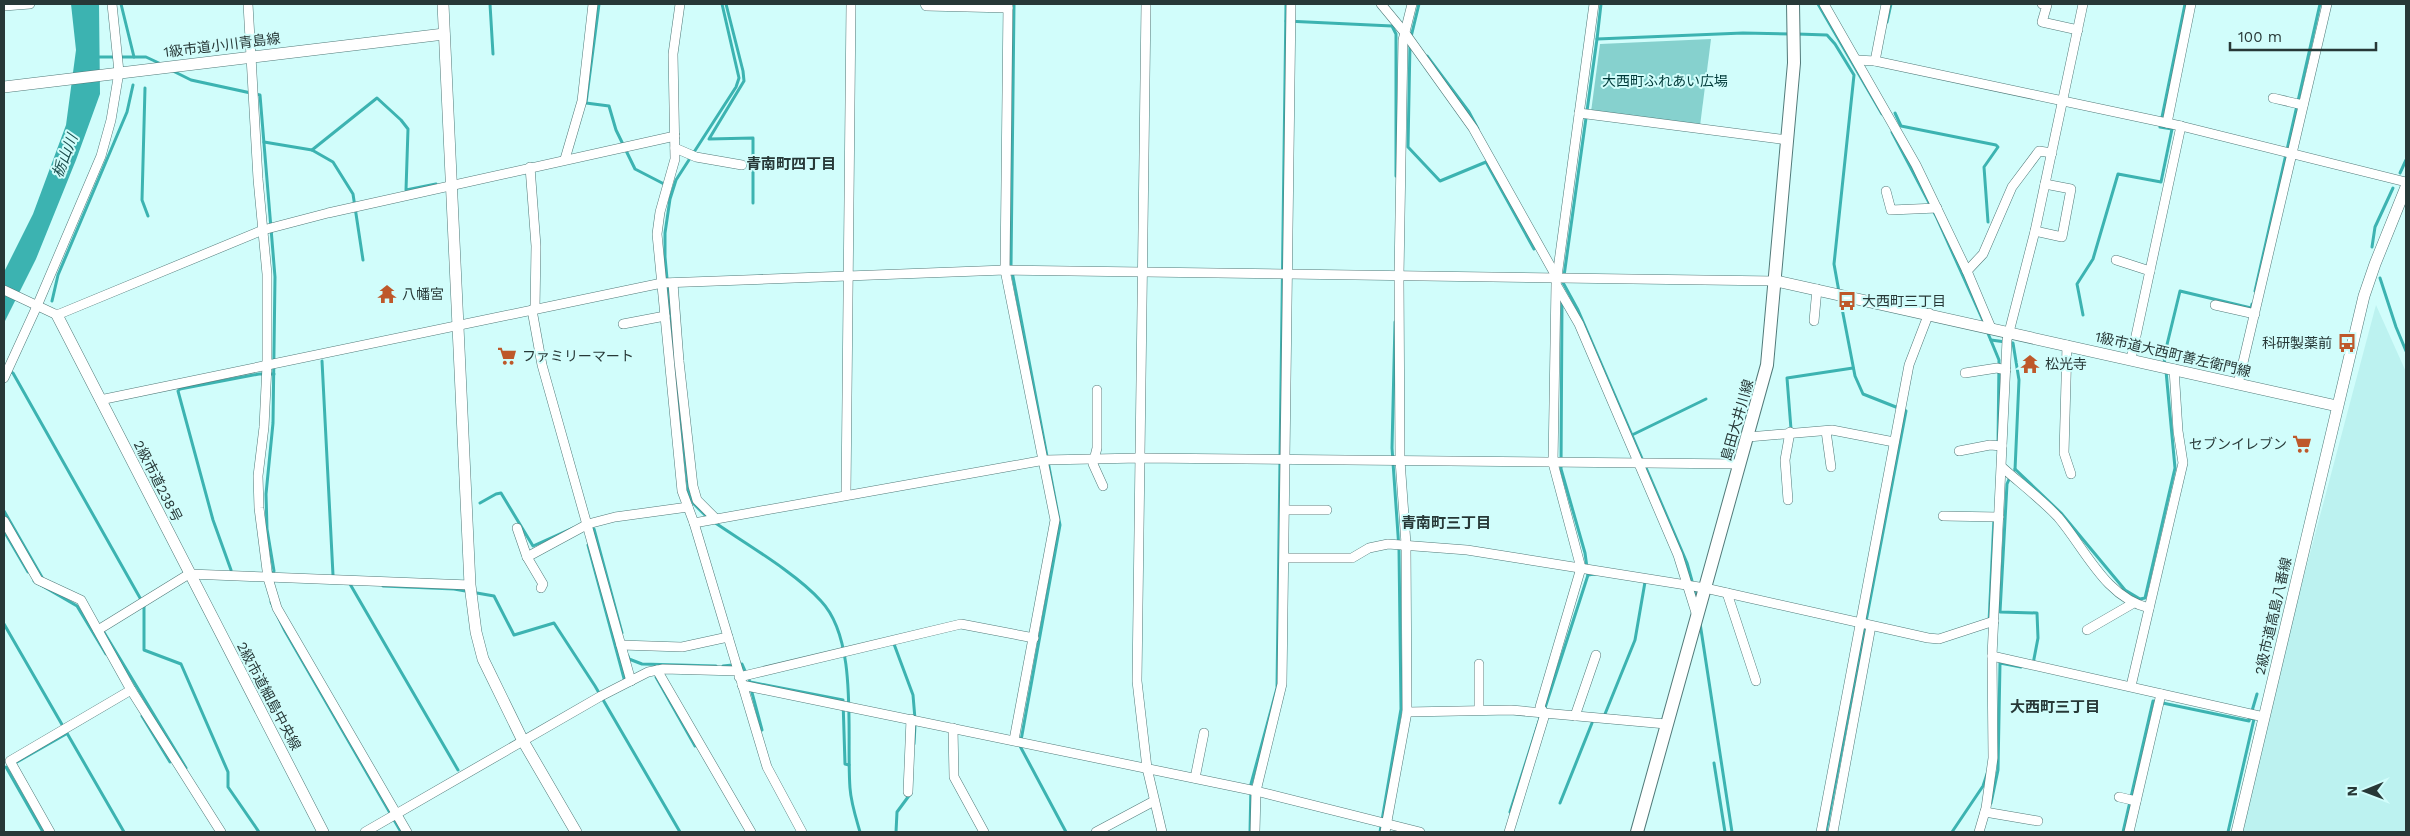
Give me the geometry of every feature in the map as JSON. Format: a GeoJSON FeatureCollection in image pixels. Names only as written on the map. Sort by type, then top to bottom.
{"type":"FeatureCollection","features":[{"type":"Feature","properties":{"kind":"main road","name":"島田大井川線"},"geometry":{"type":"LineString","coordinates":[[1637,832],[1767,366],[1794,62],[1793,4]]}},
{"type":"Feature","properties":{"kind":"street"},"geometry":{"type":"LineString","coordinates":[[4,6],[30,4]]}},
{"type":"Feature","properties":{"kind":"street"},"geometry":{"type":"LineString","coordinates":[[4,378],[100,156],[112,120],[117,49],[112,4]]}},
{"type":"Feature","properties":{"kind":"street"},"geometry":{"type":"LineString","coordinates":[[248,4],[252,86],[267,274],[267,365],[264,427],[258,476],[259,508],[268,578],[277,608],[407,832]]}},
{"type":"Feature","properties":{"kind":"street"},"geometry":{"type":"LineString","coordinates":[[443,4],[470,585],[476,632],[483,659],[523,741],[576,832]]}},
{"type":"Feature","properties":{"kind":"street"},"geometry":{"type":"LineString","coordinates":[[565,159],[582,100],[593,4]]}},
{"type":"Feature","properties":{"kind":"street"},"geometry":{"type":"LineString","coordinates":[[680,4],[673,54],[675,159],[660,212],[658,234],[682,491],[694,523],[767,767],[802,832]]}},
{"type":"Feature","properties":{"kind":"street"},"geometry":{"type":"LineString","coordinates":[[846,495],[851,4]]}},
{"type":"Feature","properties":{"kind":"street"},"geometry":{"type":"LineString","coordinates":[[924,4],[926,6],[1008,6],[1006,270],[1055,520],[1014,740]]}},
{"type":"Feature","properties":{"kind":"street"},"geometry":{"type":"LineString","coordinates":[[1146,4],[1137,681],[1147,768],[1162,832]]}},
{"type":"Feature","properties":{"kind":"street"},"geometry":{"type":"LineString","coordinates":[[1255,832],[1256,791],[1282,684],[1291,4]]}},
{"type":"Feature","properties":{"kind":"street"},"geometry":{"type":"LineString","coordinates":[[1381,4],[1405,32],[1473,128],[1580,324],[1678,555],[1697,616]]}},
{"type":"Feature","properties":{"kind":"street"},"geometry":{"type":"LineString","coordinates":[[1386,828],[1407,712],[1406,544],[1400,460],[1399,276],[1403,40],[1412,4]]}},
{"type":"Feature","properties":{"kind":"street"},"geometry":{"type":"LineString","coordinates":[[1509,832],[1544,714],[1540,707],[1582,568],[1552,463],[1556,280],[1594,4]]}},
{"type":"Feature","properties":{"kind":"street"},"geometry":{"type":"LineString","coordinates":[[1824,4],[1916,165],[1967,271],[1991,328]]}},
{"type":"Feature","properties":{"kind":"street"},"geometry":{"type":"LineString","coordinates":[[1875,61],[1886,4]]}},
{"type":"Feature","properties":{"kind":"street"},"geometry":{"type":"LineString","coordinates":[[2042,4],[2047,5],[2042,22],[2078,30]]}},
{"type":"Feature","properties":{"kind":"street"},"geometry":{"type":"LineString","coordinates":[[1979,832],[1985,812],[1993,758],[1992,656],[2003,468],[2002,446],[2007,340],[2036,231],[2083,4]]}},
{"type":"Feature","properties":{"kind":"street"},"geometry":{"type":"LineString","coordinates":[[2167,123],[2191,4]]}},
{"type":"Feature","properties":{"kind":"street"},"geometry":{"type":"LineString","coordinates":[[2238,384],[2327,4]]}},
{"type":"Feature","properties":{"kind":"street","name":"1級市道小川青島線"},"geometry":{"type":"LineString","coordinates":[[4,87],[53,81],[116,69],[171,66],[444,34]]}},
{"type":"Feature","properties":{"kind":"street"},"geometry":{"type":"LineString","coordinates":[[1857,60],[1875,61],[2181,126],[2406,182]]}},
{"type":"Feature","properties":{"kind":"street"},"geometry":{"type":"LineString","coordinates":[[2273,98],[2303,105]]}},
{"type":"Feature","properties":{"kind":"street"},"geometry":{"type":"LineString","coordinates":[[1579,113],[1788,140]]}},
{"type":"Feature","properties":{"kind":"street"},"geometry":{"type":"LineString","coordinates":[[2131,359],[2181,126]]}},
{"type":"Feature","properties":{"kind":"street"},"geometry":{"type":"LineString","coordinates":[[4,290],[57,315],[263,230],[328,213],[675,136]]}},
{"type":"Feature","properties":{"kind":"street"},"geometry":{"type":"LineString","coordinates":[[675,148],[696,157],[742,164]]}},
{"type":"Feature","properties":{"kind":"street"},"geometry":{"type":"LineString","coordinates":[[1967,271],[1983,254],[2012,187],[2039,151],[2052,153]]}},
{"type":"Feature","properties":{"kind":"street"},"geometry":{"type":"LineString","coordinates":[[530,167],[536,246],[534,310],[542,365],[631,681]]}},
{"type":"Feature","properties":{"kind":"street"},"geometry":{"type":"LineString","coordinates":[[2036,231],[2062,236],[2071,189],[2045,184]]}},
{"type":"Feature","properties":{"kind":"street"},"geometry":{"type":"LineString","coordinates":[[2337,406],[2364,296],[2378,255],[2406,187]]}},
{"type":"Feature","properties":{"kind":"street"},"geometry":{"type":"LineString","coordinates":[[1886,191],[1891,210],[1937,208]]}},
{"type":"Feature","properties":{"kind":"street"},"geometry":{"type":"LineString","coordinates":[[2116,260],[2150,271]]}},
{"type":"Feature","properties":{"kind":"street"},"geometry":{"type":"LineString","coordinates":[[100,400],[673,283],[1006,270],[1556,280],[1776,281]]}},
{"type":"Feature","properties":{"kind":"street","name":"1級市道大西町善左衛門線"},"geometry":{"type":"LineString","coordinates":[[1776,281],[1929,313],[2337,406]]}},
{"type":"Feature","properties":{"kind":"street"},"geometry":{"type":"LineString","coordinates":[[673,283],[679,360],[693,486],[697,500],[716,519]]}},
{"type":"Feature","properties":{"kind":"street"},"geometry":{"type":"LineString","coordinates":[[1814,321],[1817,289]]}},
{"type":"Feature","properties":{"kind":"street"},"geometry":{"type":"LineString","coordinates":[[2214,305],[2255,314]]}},
{"type":"Feature","properties":{"kind":"street"},"geometry":{"type":"LineString","coordinates":[[1821,832],[1909,365],[1929,313]]}},
{"type":"Feature","properties":{"kind":"street","name":"2級市道238号"},"geometry":{"type":"LineString","coordinates":[[57,315],[188,574]]}},
{"type":"Feature","properties":{"kind":"street"},"geometry":{"type":"LineString","coordinates":[[623,324],[665,316]]}},
{"type":"Feature","properties":{"kind":"street"},"geometry":{"type":"LineString","coordinates":[[2067,345],[2064,453],[2071,474]]}},
{"type":"Feature","properties":{"kind":"street"},"geometry":{"type":"LineString","coordinates":[[1965,373],[1997,368],[2006,370]]}},
{"type":"Feature","properties":{"kind":"street"},"geometry":{"type":"LineString","coordinates":[[2131,686],[2182,463],[2174,369]]}},
{"type":"Feature","properties":{"kind":"street"},"geometry":{"type":"LineString","coordinates":[[1097,390],[1096,459],[1093,464],[1103,486]]}},
{"type":"Feature","properties":{"kind":"street","name":"2級市道高島八番線"},"geometry":{"type":"LineString","coordinates":[[2237,832],[2337,406]]}},
{"type":"Feature","properties":{"kind":"street"},"geometry":{"type":"LineString","coordinates":[[1748,437],[1832,430],[1894,442]]}},
{"type":"Feature","properties":{"kind":"street"},"geometry":{"type":"LineString","coordinates":[[1826,431],[1831,467]]}},
{"type":"Feature","properties":{"kind":"street"},"geometry":{"type":"LineString","coordinates":[[1788,500],[1785,460],[1790,432]]}},
{"type":"Feature","properties":{"kind":"street"},"geometry":{"type":"LineString","coordinates":[[1959,451],[1990,445],[2002,446]]}},
{"type":"Feature","properties":{"kind":"street"},"geometry":{"type":"LineString","coordinates":[[694,523],[1044,460],[1140,458],[1285,461],[1400,460],[1740,464]]}},
{"type":"Feature","properties":{"kind":"street"},"geometry":{"type":"LineString","coordinates":[[2003,468],[2041,500],[2058,518],[2112,588],[2132,604],[2149,608]]}},
{"type":"Feature","properties":{"kind":"street"},"geometry":{"type":"LineString","coordinates":[[527,557],[588,524],[615,517],[688,507]]}},
{"type":"Feature","properties":{"kind":"street"},"geometry":{"type":"LineString","coordinates":[[1285,510],[1327,510]]}},
{"type":"Feature","properties":{"kind":"street"},"geometry":{"type":"LineString","coordinates":[[1943,516],[1999,517]]}},
{"type":"Feature","properties":{"kind":"street"},"geometry":{"type":"LineString","coordinates":[[4,521],[38,580],[81,600],[131,690],[221,832]]}},
{"type":"Feature","properties":{"kind":"street"},"geometry":{"type":"LineString","coordinates":[[517,528],[527,557],[543,584],[541,588]]}},
{"type":"Feature","properties":{"kind":"street"},"geometry":{"type":"LineString","coordinates":[[1285,558],[1352,558],[1369,548],[1388,544],[1406,544],[1467,550],[1705,588],[1860,624],[1938,639],[1994,620]]}},
{"type":"Feature","properties":{"kind":"street"},"geometry":{"type":"LineString","coordinates":[[98,630],[188,574],[470,585]]}},
{"type":"Feature","properties":{"kind":"street","name":"2級市道細島中央線"},"geometry":{"type":"LineString","coordinates":[[188,574],[323,832]]}},
{"type":"Feature","properties":{"kind":"street"},"geometry":{"type":"LineString","coordinates":[[1727,593],[1756,681]]}},
{"type":"Feature","properties":{"kind":"street"},"geometry":{"type":"LineString","coordinates":[[2087,630],[2132,604]]}},
{"type":"Feature","properties":{"kind":"street"},"geometry":{"type":"LineString","coordinates":[[740,678],[961,624],[1034,638]]}},
{"type":"Feature","properties":{"kind":"street"},"geometry":{"type":"LineString","coordinates":[[1833,832],[1871,626]]}},
{"type":"Feature","properties":{"kind":"street"},"geometry":{"type":"LineString","coordinates":[[621,645],[682,647],[728,637]]}},
{"type":"Feature","properties":{"kind":"street"},"geometry":{"type":"LineString","coordinates":[[1575,716],[1596,654]]}},
{"type":"Feature","properties":{"kind":"street"},"geometry":{"type":"LineString","coordinates":[[1992,656],[2264,717]]}},
{"type":"Feature","properties":{"kind":"street"},"geometry":{"type":"LineString","coordinates":[[1479,664],[1479,710]]}},
{"type":"Feature","properties":{"kind":"street"},"geometry":{"type":"LineString","coordinates":[[364,832],[631,681],[657,670],[740,678],[911,719],[1256,791],[1386,828],[1420,832]]}},
{"type":"Feature","properties":{"kind":"street"},"geometry":{"type":"LineString","coordinates":[[657,670],[751,832]]}},
{"type":"Feature","properties":{"kind":"street"},"geometry":{"type":"LineString","coordinates":[[50,832],[10,761],[131,690]]}},
{"type":"Feature","properties":{"kind":"street"},"geometry":{"type":"LineString","coordinates":[[2129,832],[2161,694]]}},
{"type":"Feature","properties":{"kind":"street"},"geometry":{"type":"LineString","coordinates":[[1407,712],[1511,710],[1666,724]]}},
{"type":"Feature","properties":{"kind":"street"},"geometry":{"type":"LineString","coordinates":[[908,792],[911,719]]}},
{"type":"Feature","properties":{"kind":"street"},"geometry":{"type":"LineString","coordinates":[[953,728],[954,777],[984,832]]}},
{"type":"Feature","properties":{"kind":"street"},"geometry":{"type":"LineString","coordinates":[[1195,778],[1204,733]]}},
{"type":"Feature","properties":{"kind":"street"},"geometry":{"type":"LineString","coordinates":[[2119,797],[2136,801]]}},
{"type":"Feature","properties":{"kind":"street"},"geometry":{"type":"LineString","coordinates":[[1096,832],[1154,802]]}},
{"type":"Feature","properties":{"kind":"street"},"geometry":{"type":"LineString","coordinates":[[1985,812],[2038,821]]}},
{"type":"Feature","properties":{"kind":"shaded area"},"geometry":{"type":"Polygon","coordinates":[[[2376,305],[2406,372],[2406,832],[2236,832],[2376,305]]]}},
{"type":"Feature","properties":{"kind":"green space","name":"大西町ふれあい広場"},"geometry":{"type":"Polygon","coordinates":[[[1711,39],[1700,126],[1591,112],[1600,44],[1711,39]]]}},
{"type":"Feature","properties":{"kind":"water","name":"栃山川"},"geometry":{"type":"Polygon","coordinates":[[[71,4],[99,4],[100,94],[36,259],[4,323],[4,272],[33,214],[66,125],[76,50],[71,4]]]}},
{"type":"Feature","properties":{"kind":"waterway"},"geometry":{"type":"LineString","coordinates":[[121,4],[134,57]]}},
{"type":"Feature","properties":{"kind":"waterway"},"geometry":{"type":"LineString","coordinates":[[490,4],[493,54]]}},
{"type":"Feature","properties":{"kind":"waterway"},"geometry":{"type":"LineString","coordinates":[[599,4],[586,103],[609,106],[616,130],[635,169],[666,185]]}},
{"type":"Feature","properties":{"kind":"waterway"},"geometry":{"type":"LineString","coordinates":[[674,355],[665,257],[665,233],[670,199],[676,180],[736,87],[739,78],[722,4]]}},
{"type":"Feature","properties":{"kind":"waterway"},"geometry":{"type":"LineString","coordinates":[[726,4],[744,81],[709,139],[753,138],[753,203]]}},
{"type":"Feature","properties":{"kind":"waterway"},"geometry":{"type":"LineString","coordinates":[[1014,4],[1011,266],[1060,525],[1020,746],[1066,832]]}},
{"type":"Feature","properties":{"kind":"waterway"},"geometry":{"type":"LineString","coordinates":[[1250,832],[1251,784],[1277,688],[1286,4]]}},
{"type":"Feature","properties":{"kind":"waterway"},"geometry":{"type":"LineString","coordinates":[[1411,37],[1419,4]]}},
{"type":"Feature","properties":{"kind":"waterway"},"geometry":{"type":"LineString","coordinates":[[1601,4],[1597,39],[1743,33],[1791,34]]}},
{"type":"Feature","properties":{"kind":"waterway"},"geometry":{"type":"LineString","coordinates":[[1818,4],[1882,114]]}},
{"type":"Feature","properties":{"kind":"waterway"},"geometry":{"type":"LineString","coordinates":[[1887,22],[1891,4]]}},
{"type":"Feature","properties":{"kind":"waterway"},"geometry":{"type":"LineString","coordinates":[[2083,315],[2077,284],[2093,259],[2118,174],[2161,182],[2172,129],[2160,127],[2185,4]]}},
{"type":"Feature","properties":{"kind":"waterway"},"geometry":{"type":"LineString","coordinates":[[2255,291],[2320,4]]}},
{"type":"Feature","properties":{"kind":"waterway"},"geometry":{"type":"LineString","coordinates":[[1286,21],[1392,26],[1396,34],[1396,176]]}},
{"type":"Feature","properties":{"kind":"waterway"},"geometry":{"type":"LineString","coordinates":[[1797,34],[1827,35],[1835,44],[1854,75],[1834,264],[1839,292]]}},
{"type":"Feature","properties":{"kind":"waterway"},"geometry":{"type":"LineString","coordinates":[[1564,276],[1597,39]]}},
{"type":"Feature","properties":{"kind":"waterway"},"geometry":{"type":"LineString","coordinates":[[1410,43],[1408,147],[1440,181],[1486,162],[1534,249]]}},
{"type":"Feature","properties":{"kind":"waterway"},"geometry":{"type":"LineString","coordinates":[[1427,56],[1469,112],[1478,129]]}},
{"type":"Feature","properties":{"kind":"waterway"},"geometry":{"type":"LineString","coordinates":[[97,57],[146,57],[161,64]]}},
{"type":"Feature","properties":{"kind":"waterway"},"geometry":{"type":"LineString","coordinates":[[173,71],[191,80],[260,95],[275,277],[273,423],[266,494],[267,529],[274,571],[271,575]]}},
{"type":"Feature","properties":{"kind":"waterway"},"geometry":{"type":"LineString","coordinates":[[52,301],[58,275],[127,112],[133,85]]}},
{"type":"Feature","properties":{"kind":"waterway"},"geometry":{"type":"LineString","coordinates":[[145,88],[142,200],[148,216]]}},
{"type":"Feature","properties":{"kind":"waterway"},"geometry":{"type":"LineString","coordinates":[[312,150],[377,98],[408,129],[406,190],[436,184]]}},
{"type":"Feature","properties":{"kind":"waterway"},"geometry":{"type":"LineString","coordinates":[[1895,113],[1901,126],[1996,145],[1998,147],[1984,167],[1988,222]]}},
{"type":"Feature","properties":{"kind":"waterway"},"geometry":{"type":"LineString","coordinates":[[1892,132],[1936,216],[1985,325]]}},
{"type":"Feature","properties":{"kind":"waterway"},"geometry":{"type":"LineString","coordinates":[[264,142],[312,150],[333,162],[353,194],[363,260]]}},
{"type":"Feature","properties":{"kind":"waterway"},"geometry":{"type":"LineString","coordinates":[[2400,173],[2406,160]]}},
{"type":"Feature","properties":{"kind":"waterway"},"geometry":{"type":"LineString","coordinates":[[2372,247],[2375,227],[2393,188]]}},
{"type":"Feature","properties":{"kind":"waterway"},"geometry":{"type":"LineString","coordinates":[[2380,278],[2406,351]]}},
{"type":"Feature","properties":{"kind":"waterway"},"geometry":{"type":"LineString","coordinates":[[1561,279],[1578,310],[1687,563],[1697,599]]}},
{"type":"Feature","properties":{"kind":"waterway"},"geometry":{"type":"LineString","coordinates":[[2165,365],[2164,357],[2180,291],[2251,308],[2252,304]]}},
{"type":"Feature","properties":{"kind":"waterway"},"geometry":{"type":"LineString","coordinates":[[1826,832],[1906,411],[1863,394],[1855,376],[1840,298]]}},
{"type":"Feature","properties":{"kind":"waterway"},"geometry":{"type":"LineString","coordinates":[[1562,299],[1561,469],[1585,553],[1588,575],[1595,574]]}},
{"type":"Feature","properties":{"kind":"waterway"},"geometry":{"type":"LineString","coordinates":[[1380,832],[1401,709],[1399,549],[1392,448],[1395,322]]}},
{"type":"Feature","properties":{"kind":"waterway"},"geometry":{"type":"LineString","coordinates":[[1987,331],[1999,360],[1998,445]]}},
{"type":"Feature","properties":{"kind":"waterway"},"geometry":{"type":"LineString","coordinates":[[1991,340],[2013,343],[2019,380],[2015,470]]}},
{"type":"Feature","properties":{"kind":"waterway"},"geometry":{"type":"LineString","coordinates":[[322,361],[333,575]]}},
{"type":"Feature","properties":{"kind":"waterway"},"geometry":{"type":"LineString","coordinates":[[675,364],[689,495],[694,504],[709,519]]}},
{"type":"Feature","properties":{"kind":"waterway"},"geometry":{"type":"LineString","coordinates":[[1791,429],[1787,378],[1853,368]]}},
{"type":"Feature","properties":{"kind":"waterway"},"geometry":{"type":"LineString","coordinates":[[9,371],[13,373],[144,605],[144,650],[181,664],[228,772],[228,787],[259,832]]}},
{"type":"Feature","properties":{"kind":"waterway"},"geometry":{"type":"LineString","coordinates":[[2015,469],[2061,513],[2125,590],[2140,599],[2145,598],[2175,468],[2166,371]]}},
{"type":"Feature","properties":{"kind":"waterway"},"geometry":{"type":"LineString","coordinates":[[231,570],[213,520],[178,391],[180,389],[259,374],[274,374]]}},
{"type":"Feature","properties":{"kind":"waterway"},"geometry":{"type":"LineString","coordinates":[[1632,435],[1706,399]]}},
{"type":"Feature","properties":{"kind":"waterway"},"geometry":{"type":"LineString","coordinates":[[2010,477],[2007,484],[2000,612],[2037,613],[2038,638],[2033,664]]}},
{"type":"Feature","properties":{"kind":"waterway"},"geometry":{"type":"LineString","coordinates":[[480,503],[501,493],[533,546],[573,528]]}},
{"type":"Feature","properties":{"kind":"waterway"},"geometry":{"type":"LineString","coordinates":[[4,511],[43,579]]}},
{"type":"Feature","properties":{"kind":"waterway"},"geometry":{"type":"LineString","coordinates":[[1989,622],[1994,518]]}},
{"type":"Feature","properties":{"kind":"waterway"},"geometry":{"type":"LineString","coordinates":[[714,522],[770,559],[811,590],[833,618],[841,640],[846,664],[850,788],[860,832]]}},
{"type":"Feature","properties":{"kind":"waterway"},"geometry":{"type":"LineString","coordinates":[[589,531],[594,529],[622,633]]}},
{"type":"Feature","properties":{"kind":"waterway"},"geometry":{"type":"LineString","coordinates":[[4,531],[28,572]]}},
{"type":"Feature","properties":{"kind":"waterway"},"geometry":{"type":"LineString","coordinates":[[588,545],[625,682]]}},
{"type":"Feature","properties":{"kind":"waterway"},"geometry":{"type":"LineString","coordinates":[[1544,711],[1588,575]]}},
{"type":"Feature","properties":{"kind":"waterway"},"geometry":{"type":"LineString","coordinates":[[34,581],[77,606],[106,654]]}},
{"type":"Feature","properties":{"kind":"waterway"},"geometry":{"type":"LineString","coordinates":[[1605,714],[1635,640],[1645,582],[1643,581]]}},
{"type":"Feature","properties":{"kind":"waterway"},"geometry":{"type":"LineString","coordinates":[[350,584],[458,770]]}},
{"type":"Feature","properties":{"kind":"waterway"},"geometry":{"type":"LineString","coordinates":[[383,586],[454,589],[494,596],[514,635],[554,623],[595,686],[680,832]]}},
{"type":"Feature","properties":{"kind":"waterway"},"geometry":{"type":"LineString","coordinates":[[271,602],[285,631],[401,832]]}},
{"type":"Feature","properties":{"kind":"waterway"},"geometry":{"type":"LineString","coordinates":[[1700,623],[1732,832]]}},
{"type":"Feature","properties":{"kind":"waterway"},"geometry":{"type":"LineString","coordinates":[[4,624],[124,832]]}},
{"type":"Feature","properties":{"kind":"waterway"},"geometry":{"type":"LineString","coordinates":[[102,629],[186,768]]}},
{"type":"Feature","properties":{"kind":"waterway"},"geometry":{"type":"LineString","coordinates":[[894,644],[913,695],[915,719]]}},
{"type":"Feature","properties":{"kind":"waterway"},"geometry":{"type":"LineString","coordinates":[[628,656],[629,659],[642,664],[716,666]]}},
{"type":"Feature","properties":{"kind":"waterway"},"geometry":{"type":"LineString","coordinates":[[1991,803],[1998,770],[2000,663],[2021,667]]}},
{"type":"Feature","properties":{"kind":"waterway"},"geometry":{"type":"LineString","coordinates":[[723,666],[742,664],[750,682],[843,700],[845,764],[849,765]]}},
{"type":"Feature","properties":{"kind":"waterway"},"geometry":{"type":"LineString","coordinates":[[656,677],[695,746]]}},
{"type":"Feature","properties":{"kind":"waterway"},"geometry":{"type":"LineString","coordinates":[[751,689],[762,730]]}},
{"type":"Feature","properties":{"kind":"waterway"},"geometry":{"type":"LineString","coordinates":[[2123,832],[2153,701],[2249,721],[2257,694]]}},
{"type":"Feature","properties":{"kind":"waterway"},"geometry":{"type":"LineString","coordinates":[[142,716],[170,762]]}},
{"type":"Feature","properties":{"kind":"waterway"},"geometry":{"type":"LineString","coordinates":[[1510,812],[1540,718]]}},
{"type":"Feature","properties":{"kind":"waterway"},"geometry":{"type":"LineString","coordinates":[[2228,832],[2254,719],[2249,718]]}},
{"type":"Feature","properties":{"kind":"waterway"},"geometry":{"type":"LineString","coordinates":[[1560,803],[1592,723]]}},
{"type":"Feature","properties":{"kind":"waterway"},"geometry":{"type":"LineString","coordinates":[[914,744],[915,725]]}},
{"type":"Feature","properties":{"kind":"waterway"},"geometry":{"type":"LineString","coordinates":[[17,762],[66,734]]}},
{"type":"Feature","properties":{"kind":"waterway"},"geometry":{"type":"LineString","coordinates":[[1714,763],[1725,832]]}},
{"type":"Feature","properties":{"kind":"waterway"},"geometry":{"type":"LineString","coordinates":[[6,767],[43,832]]}},
{"type":"Feature","properties":{"kind":"waterway"},"geometry":{"type":"LineString","coordinates":[[1952,832],[1983,786],[1988,771]]}},
{"type":"Feature","properties":{"kind":"waterway"},"geometry":{"type":"LineString","coordinates":[[896,832],[897,812],[911,793]]}},
{"type":"Feature","properties":{"kind":"place","name":"八幡宮"},"geometry":{"type":"Point","coordinates":[387,294]}},
{"type":"Feature","properties":{"kind":"place","name":"大西町三丁目"},"geometry":{"type":"Point","coordinates":[1847,301]}},
{"type":"Feature","properties":{"kind":"place","name":"科研製薬前"},"geometry":{"type":"Point","coordinates":[2347,343]}},
{"type":"Feature","properties":{"kind":"place","name":"ファミリーマート"},"geometry":{"type":"Point","coordinates":[507,356]}},
{"type":"Feature","properties":{"kind":"place","name":"松光寺"},"geometry":{"type":"Point","coordinates":[2030,364]}},
{"type":"Feature","properties":{"kind":"place","name":"セブンイレブン"},"geometry":{"type":"Point","coordinates":[2302,444]}},
{"type":"Feature","properties":{"kind":"district","name":"青南町四丁目"},"geometry":{"type":"Point","coordinates":[791,164]}},
{"type":"Feature","properties":{"kind":"district","name":"青南町三丁目"},"geometry":{"type":"Point","coordinates":[1446,523]}},
{"type":"Feature","properties":{"kind":"district","name":"大西町三丁目"},"geometry":{"type":"Point","coordinates":[2055,707]}}]}
